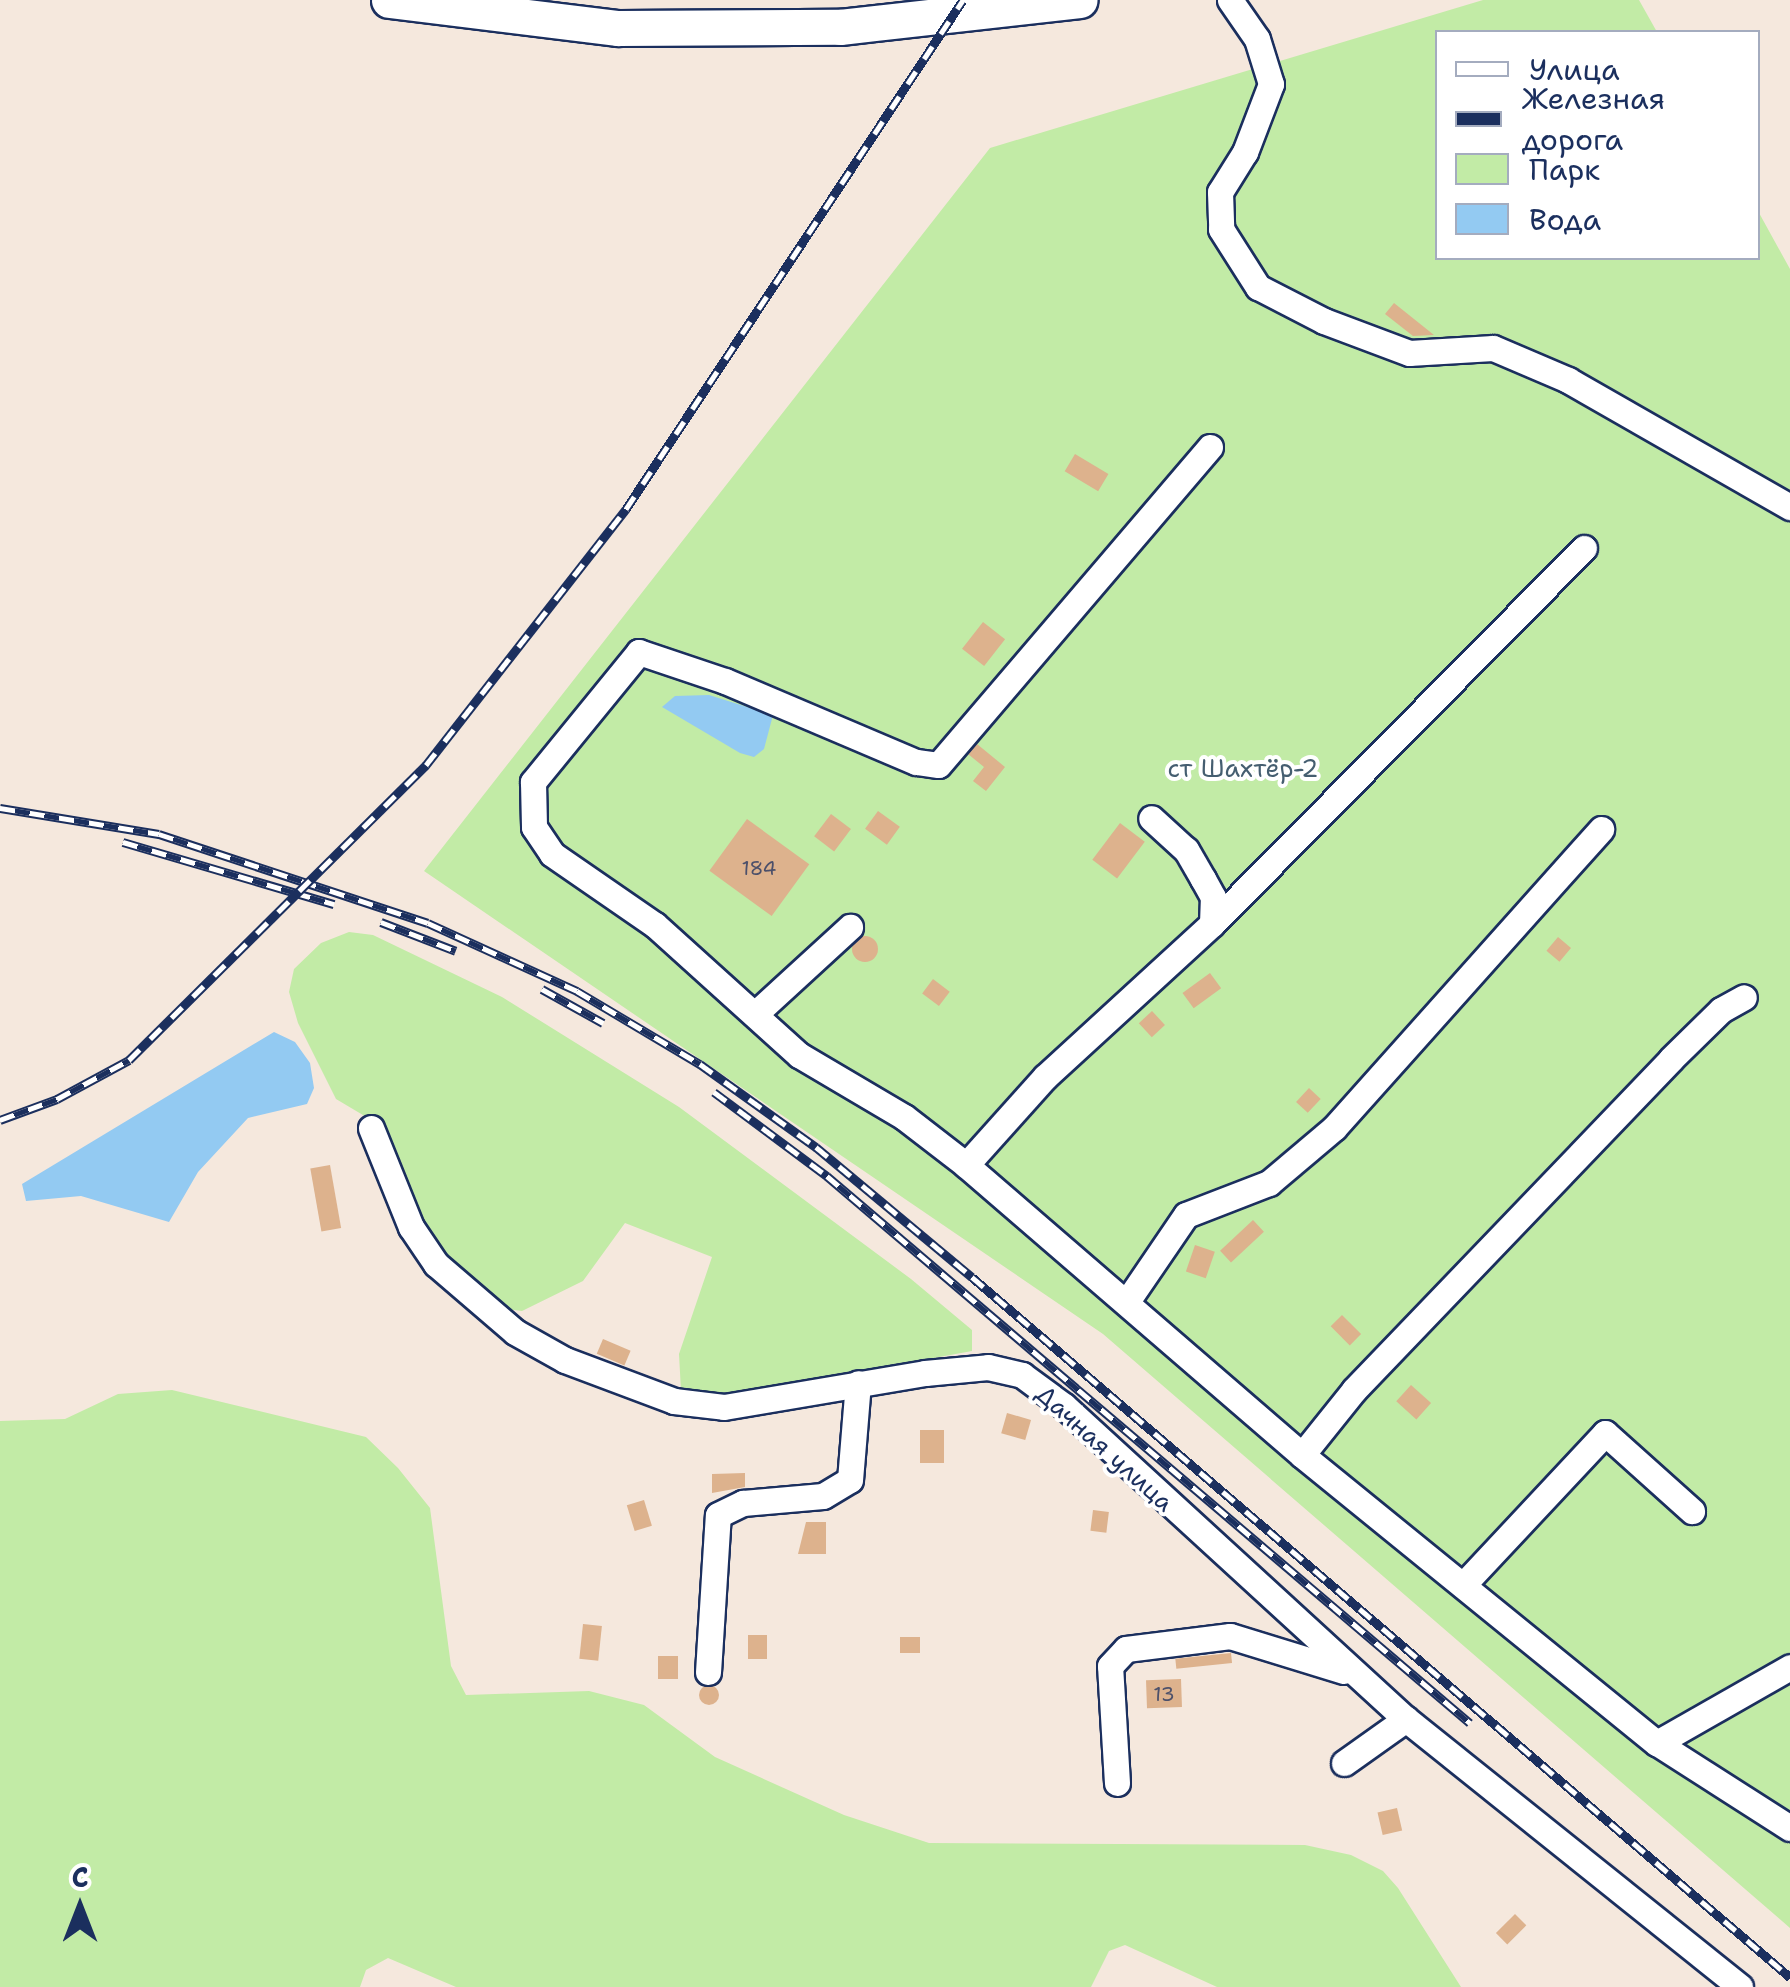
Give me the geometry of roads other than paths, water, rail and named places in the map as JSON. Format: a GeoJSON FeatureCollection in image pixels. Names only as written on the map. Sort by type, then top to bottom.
{"type":"FeatureCollection","features":[{"type":"Feature","properties":{"kind":"highway"},"geometry":{"type":"LineString","coordinates":[[389,0],[618,28],[840,27],[1079,0]]}},
{"type":"Feature","properties":{"kind":"street"},"geometry":{"type":"LineString","coordinates":[[1230,0],[1257,39],[1272,84],[1245,152],[1220,192],[1221,228],[1258,287],[1324,322],[1410,353],[1493,348],[1568,380],[1790,507]]}},
{"type":"Feature","properties":{"kind":"street"},"geometry":{"type":"LineString","coordinates":[[1210,447],[938,765],[916,762],[725,680],[639,652],[533,782],[534,827],[552,854],[655,925],[799,1055],[904,1117],[966,1165],[1128,1300],[1302,1455],[1658,1743],[1790,1828]]}},
{"type":"Feature","properties":{"kind":"street"},"geometry":{"type":"LineString","coordinates":[[966,1165],[1046,1077],[1212,924],[1584,548]]}},
{"type":"Feature","properties":{"kind":"street"},"geometry":{"type":"LineString","coordinates":[[1151,818],[1186,850],[1203,879],[1213,897],[1212,924]]}},
{"type":"Feature","properties":{"kind":"street"},"geometry":{"type":"LineString","coordinates":[[1128,1300],[1186,1215],[1268,1182],[1334,1128],[1601,829]]}},
{"type":"Feature","properties":{"kind":"street"},"geometry":{"type":"LineString","coordinates":[[756,1014],[850,927]]}},
{"type":"Feature","properties":{"kind":"street"},"geometry":{"type":"LineString","coordinates":[[1302,1455],[1354,1390],[1671,1059],[1721,1010],[1744,997]]}},
{"type":"Feature","properties":{"kind":"street","name":"Дачная улица"},"geometry":{"type":"LineString","coordinates":[[371,1128],[411,1227],[436,1264],[516,1332],[564,1360],[702,1406],[988,1367],[1022,1375],[1064,1406],[1406,1720],[1740,1987]]}},
{"type":"Feature","properties":{"kind":"street"},"geometry":{"type":"LineString","coordinates":[[708,1672],[718,1516],[743,1503],[824,1496],[850,1480],[858,1383]]}},
{"type":"Feature","properties":{"kind":"street"},"geometry":{"type":"LineString","coordinates":[[1462,1585],[1605,1433],[1692,1511]]}},
{"type":"Feature","properties":{"kind":"street"},"geometry":{"type":"LineString","coordinates":[[1117,1783],[1110,1666],[1126,1650],[1230,1636],[1355,1675]]}},
{"type":"Feature","properties":{"kind":"street"},"geometry":{"type":"LineString","coordinates":[[1658,1743],[1790,1667]]}},
{"type":"Feature","properties":{"kind":"street"},"geometry":{"type":"LineString","coordinates":[[1344,1763],[1406,1720]]}},
{"type":"Feature","properties":{"kind":"water"},"geometry":{"type":"Polygon","coordinates":[[[709,695],[773,715],[764,749],[754,757],[740,753],[662,707],[675,696],[709,695]]]}},
{"type":"Feature","properties":{"kind":"water"},"geometry":{"type":"Polygon","coordinates":[[[274,1032],[295,1042],[310,1063],[314,1088],[307,1104],[248,1118],[198,1172],[169,1222],[81,1196],[26,1201],[22,1184],[274,1032]]]}},
{"type":"Feature","properties":{"kind":"railway"},"geometry":{"type":"LineString","coordinates":[[0,1120],[57,1099],[129,1060],[426,765],[626,509],[963,0]]}},
{"type":"Feature","properties":{"kind":"railway"},"geometry":{"type":"LineString","coordinates":[[0,808],[159,834],[428,923],[577,991],[700,1064],[816,1147],[972,1277],[1790,1977]]}},
{"type":"Feature","properties":{"kind":"railway"},"geometry":{"type":"LineString","coordinates":[[123,842],[334,904]]}},
{"type":"Feature","properties":{"kind":"railway"},"geometry":{"type":"LineString","coordinates":[[381,922],[456,951]]}},
{"type":"Feature","properties":{"kind":"railway"},"geometry":{"type":"LineString","coordinates":[[542,989],[603,1023]]}},
{"type":"Feature","properties":{"kind":"railway"},"geometry":{"type":"LineString","coordinates":[[714,1092],[827,1176],[1470,1723]]}},
{"type":"Feature","properties":{"kind":"park label","name":"ст Шахтёр-2"},"geometry":{"type":"Point","coordinates":[1243,768]}}]}
